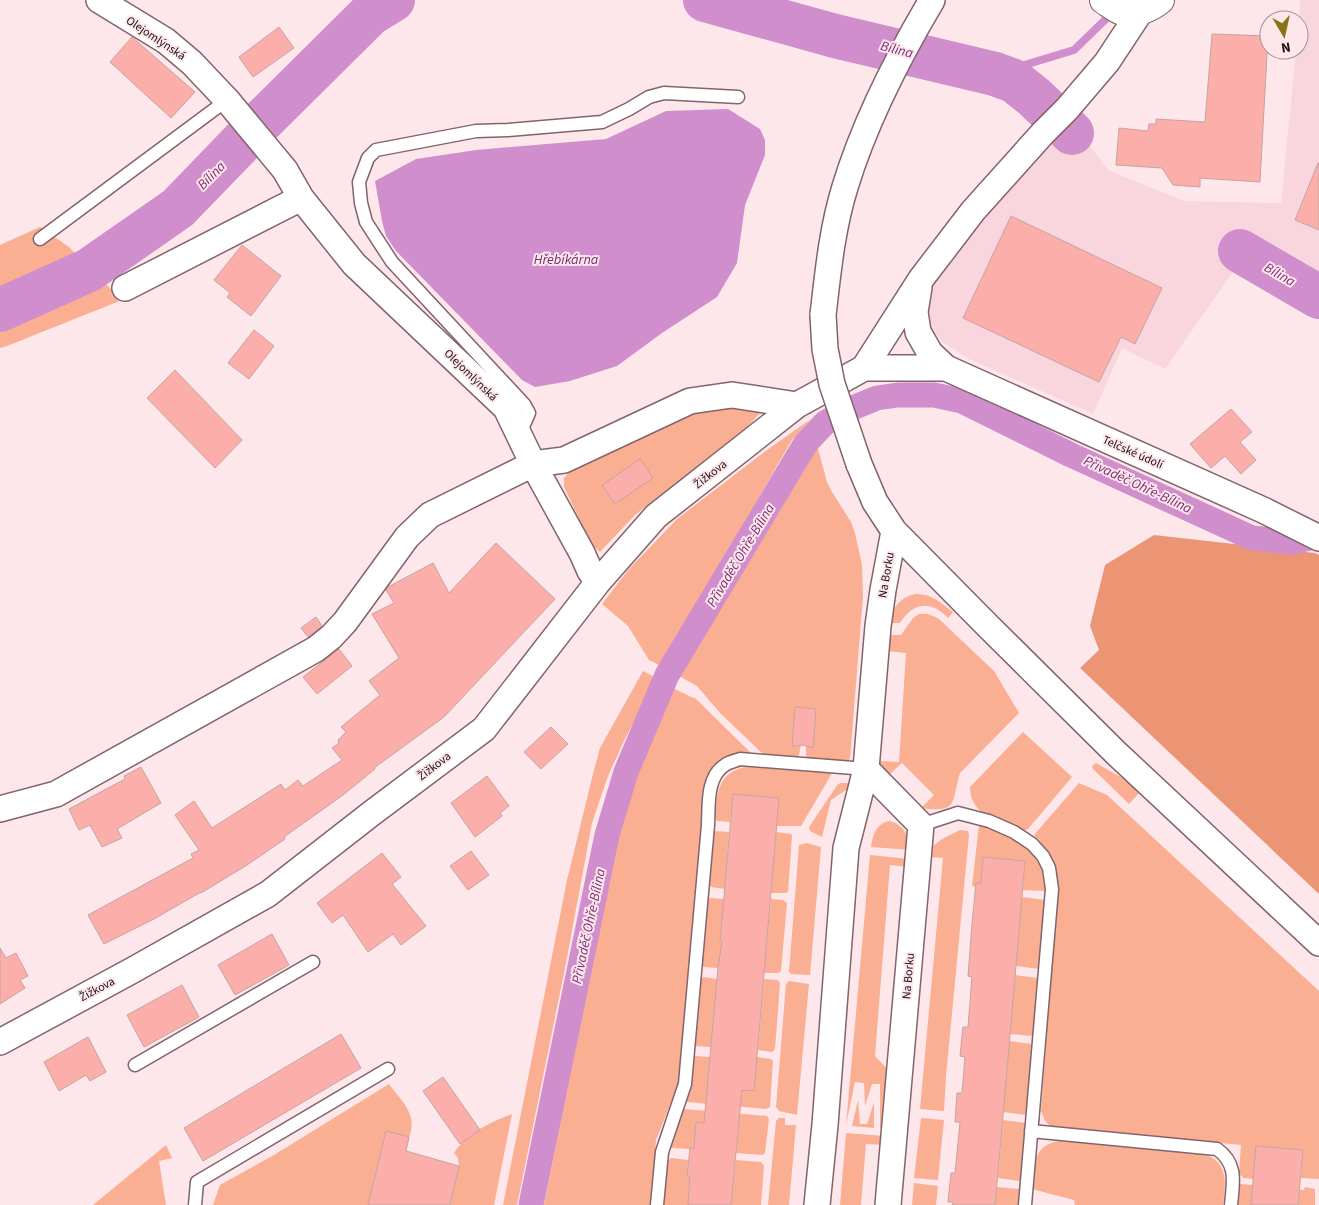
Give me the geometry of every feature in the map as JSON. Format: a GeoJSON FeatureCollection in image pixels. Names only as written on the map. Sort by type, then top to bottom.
{"type":"FeatureCollection","features":[{"type":"Feature","properties":{"kind":"street","name":"Olejomlýnská"},"geometry":{"type":"LineString","coordinates":[[99,0],[166,41],[192,62],[285,170],[301,198],[354,264],[506,408],[590,571],[598,582]]}},
{"type":"Feature","properties":{"kind":"street"},"geometry":{"type":"LineString","coordinates":[[864,368],[921,279],[973,212],[1107,62],[1126,5]]}},
{"type":"Feature","properties":{"kind":"street"},"geometry":{"type":"LineString","coordinates":[[928,6],[873,111],[845,187],[831,246],[823,315],[825,349],[832,384],[859,464],[875,502],[894,531],[1115,752],[1319,942]]}},
{"type":"Feature","properties":{"kind":"street"},"geometry":{"type":"LineString","coordinates":[[125,288],[301,198]]}},
{"type":"Feature","properties":{"kind":"street"},"geometry":{"type":"LineString","coordinates":[[921,279],[915,312],[918,332],[930,353],[946,368]]}},
{"type":"Feature","properties":{"kind":"street"},"geometry":{"type":"LineString","coordinates":[[864,368],[946,368]]}},
{"type":"Feature","properties":{"kind":"street","name":"Žižkova"},"geometry":{"type":"LineString","coordinates":[[0,1042],[268,894],[484,729],[598,582],[656,516],[797,406],[864,368]]}},
{"type":"Feature","properties":{"kind":"street","name":"Telčské údolí"},"geometry":{"type":"LineString","coordinates":[[946,368],[1254,506],[1319,538]]}},
{"type":"Feature","properties":{"kind":"street"},"geometry":{"type":"LineString","coordinates":[[0,809],[56,794],[316,649],[332,637],[345,622],[407,537],[430,515],[534,464],[564,460],[690,401],[732,394],[797,406]]}},
{"type":"Feature","properties":{"kind":"street","name":"Na Borku"},"geometry":{"type":"LineString","coordinates":[[817,1205],[846,848],[866,769],[878,626],[894,531]]}},
{"type":"Feature","properties":{"kind":"street"},"geometry":{"type":"LineString","coordinates":[[866,769],[921,826]]}},
{"type":"Feature","properties":{"kind":"street","name":"Na Borku"},"geometry":{"type":"LineString","coordinates":[[888,1205],[921,826]]}},
{"type":"Feature","properties":{"kind":"lane"},"geometry":{"type":"LineString","coordinates":[[520,434],[529,413],[524,404],[392,262],[366,222],[361,203],[359,182],[368,158],[376,150],[476,131],[602,122],[649,97],[664,93],[738,97]]}},
{"type":"Feature","properties":{"kind":"lane"},"geometry":{"type":"LineString","coordinates":[[40,239],[233,108]]}},
{"type":"Feature","properties":{"kind":"lane"},"geometry":{"type":"LineString","coordinates":[[657,1205],[662,1152],[685,1084],[710,791],[715,776],[724,765],[740,759],[866,769]]}},
{"type":"Feature","properties":{"kind":"lane"},"geometry":{"type":"LineString","coordinates":[[921,826],[958,813],[989,821],[1014,832],[1032,844],[1043,856],[1049,868],[1052,889],[1024,1205]]}},
{"type":"Feature","properties":{"kind":"lane"},"geometry":{"type":"LineString","coordinates":[[135,1065],[314,962]]}},
{"type":"Feature","properties":{"kind":"lane"},"geometry":{"type":"LineString","coordinates":[[195,1205],[197,1182],[388,1069]]}},
{"type":"Feature","properties":{"kind":"lane"},"geometry":{"type":"LineString","coordinates":[[1031,1131],[1217,1149],[1230,1161],[1233,1170],[1234,1180],[1231,1205]]}},
{"type":"Feature","properties":{"kind":"shaded area"},"geometry":{"type":"Polygon","coordinates":[[[1300,0],[1319,0],[1319,280],[1246,243],[1240,251],[1239,263],[1165,369],[1122,348],[1093,414],[969,359],[941,341],[931,329],[928,316],[930,289],[938,271],[989,206],[1056,136],[1060,142],[1077,129],[1108,170],[1184,201],[1281,203],[1295,60],[1309,60],[1309,10],[1300,10],[1300,0]]]}},
{"type":"Feature","properties":{"kind":"shaded area"},"geometry":{"type":"Polygon","coordinates":[[[40,227],[69,247],[122,300],[0,348],[0,245],[40,227]]]}},
{"type":"Feature","properties":{"kind":"shaded area"},"geometry":{"type":"Polygon","coordinates":[[[724,404],[755,407],[760,413],[748,426],[635,515],[600,552],[591,544],[564,487],[564,478],[571,470],[679,411],[724,404]]]}},
{"type":"Feature","properties":{"kind":"shaded area"},"geometry":{"type":"Polygon","coordinates":[[[811,419],[792,440],[661,666],[649,660],[628,626],[602,604],[629,569],[677,519],[811,419]]]}},
{"type":"Feature","properties":{"kind":"shaded area"},"geometry":{"type":"Polygon","coordinates":[[[817,445],[827,482],[851,522],[862,565],[863,596],[850,759],[846,762],[806,759],[806,746],[813,746],[816,709],[795,707],[792,744],[801,745],[798,759],[764,755],[721,714],[697,686],[679,676],[802,464],[817,445]]]}},
{"type":"Feature","properties":{"kind":"shaded area"},"geometry":{"type":"Polygon","coordinates":[[[1154,535],[1315,553],[1319,555],[1319,894],[1080,668],[1099,650],[1090,626],[1105,565],[1154,535]]]}},
{"type":"Feature","properties":{"kind":"shaded area"},"geometry":{"type":"Polygon","coordinates":[[[915,594],[931,597],[953,612],[948,618],[935,608],[929,606],[916,607],[900,623],[890,623],[892,613],[897,604],[915,594]]]}},
{"type":"Feature","properties":{"kind":"shaded area"},"geometry":{"type":"Polygon","coordinates":[[[919,614],[939,619],[994,671],[1019,713],[960,773],[954,799],[948,807],[942,809],[921,808],[934,795],[902,763],[889,775],[882,770],[880,763],[880,761],[899,762],[906,653],[887,651],[889,635],[901,635],[913,618],[919,614]]]}},
{"type":"Feature","properties":{"kind":"shaded area"},"geometry":{"type":"Polygon","coordinates":[[[643,671],[656,678],[608,776],[592,823],[517,1205],[503,1205],[567,880],[593,774],[600,748],[643,671]]]}},
{"type":"Feature","properties":{"kind":"shaded area"},"geometry":{"type":"Polygon","coordinates":[[[673,688],[695,698],[752,754],[735,754],[724,757],[715,764],[707,779],[679,1082],[656,1140],[651,1205],[544,1205],[617,838],[637,773],[673,688]]]}},
{"type":"Feature","properties":{"kind":"shaded area"},"geometry":{"type":"Polygon","coordinates":[[[1023,732],[1072,777],[1028,829],[1024,831],[979,810],[972,800],[970,787],[1023,732]]]}},
{"type":"Feature","properties":{"kind":"shaded area"},"geometry":{"type":"Polygon","coordinates":[[[1096,763],[1140,788],[1140,792],[1129,804],[1093,769],[1092,766],[1096,763]]]}},
{"type":"Feature","properties":{"kind":"shaded area"},"geometry":{"type":"Polygon","coordinates":[[[745,767],[830,772],[831,775],[801,826],[776,826],[733,794],[730,822],[717,821],[715,818],[720,786],[729,774],[745,767]]]}},
{"type":"Feature","properties":{"kind":"shaded area"},"geometry":{"type":"Polygon","coordinates":[[[856,783],[831,800],[822,837],[810,831],[809,827],[838,784],[856,783]]]}},
{"type":"Feature","properties":{"kind":"shaded area"},"geometry":{"type":"Polygon","coordinates":[[[1079,783],[1107,795],[1319,991],[1319,1179],[1301,1178],[1303,1150],[1256,1146],[1253,1179],[1243,1178],[1239,1174],[1241,1145],[1051,1127],[1045,1121],[1041,1111],[1058,886],[1052,860],[1046,849],[1034,835],[1079,783]]]}},
{"type":"Feature","properties":{"kind":"shaded area"},"geometry":{"type":"Polygon","coordinates":[[[890,821],[903,829],[911,850],[871,847],[878,827],[890,821]]]}},
{"type":"Feature","properties":{"kind":"shaded area"},"geometry":{"type":"Polygon","coordinates":[[[979,825],[1009,836],[1027,849],[1040,866],[1045,879],[1045,891],[1023,890],[1025,861],[983,857],[981,883],[976,887],[972,886],[979,825]]]}},
{"type":"Feature","properties":{"kind":"shaded area"},"geometry":{"type":"Polygon","coordinates":[[[960,830],[968,831],[969,835],[944,1111],[920,1109],[943,858],[932,857],[933,846],[960,830]]]}},
{"type":"Feature","properties":{"kind":"shaded area"},"geometry":{"type":"Polygon","coordinates":[[[715,831],[729,832],[725,889],[711,887],[709,884],[713,833],[715,831]]]}},
{"type":"Feature","properties":{"kind":"shaded area"},"geometry":{"type":"Polygon","coordinates":[[[776,832],[791,834],[792,836],[788,892],[785,893],[771,893],[776,832]]]}},
{"type":"Feature","properties":{"kind":"shaded area"},"geometry":{"type":"Polygon","coordinates":[[[807,843],[821,847],[810,975],[791,974],[789,972],[799,845],[807,843]]]}},
{"type":"Feature","properties":{"kind":"shaded area"},"geometry":{"type":"Polygon","coordinates":[[[870,855],[909,859],[909,867],[890,865],[875,1056],[890,1072],[885,1128],[880,1128],[880,1084],[872,1084],[865,1106],[864,1083],[855,1082],[846,1125],[870,855]]]}},
{"type":"Feature","properties":{"kind":"shaded area"},"geometry":{"type":"Polygon","coordinates":[[[1022,897],[1045,900],[1039,969],[1016,966],[1022,897]]]}},
{"type":"Feature","properties":{"kind":"shaded area"},"geometry":{"type":"Polygon","coordinates":[[[710,898],[724,899],[720,942],[725,943],[722,967],[718,968],[703,967],[701,964],[707,900],[710,898]]]}},
{"type":"Feature","properties":{"kind":"shaded area"},"geometry":{"type":"Polygon","coordinates":[[[771,899],[783,900],[787,903],[781,971],[778,973],[764,973],[771,899]]]}},
{"type":"Feature","properties":{"kind":"shaded area"},"geometry":{"type":"Polygon","coordinates":[[[1015,975],[1038,978],[1033,1036],[1010,1034],[1015,975]]]}},
{"type":"Feature","properties":{"kind":"shaded area"},"geometry":{"type":"Polygon","coordinates":[[[703,977],[717,979],[711,1047],[695,1046],[694,1042],[700,980],[703,977]]]}},
{"type":"Feature","properties":{"kind":"shaded area"},"geometry":{"type":"Polygon","coordinates":[[[764,979],[778,980],[780,983],[775,1049],[772,1052],[758,1050],[764,979]]]}},
{"type":"Feature","properties":{"kind":"shaded area"},"geometry":{"type":"Polygon","coordinates":[[[789,981],[809,984],[797,1115],[779,1111],[776,1107],[786,984],[789,981]]]}},
{"type":"Feature","properties":{"kind":"shaded area"},"geometry":{"type":"Polygon","coordinates":[[[1009,1041],[1032,1044],[1026,1115],[1003,1112],[1009,1041]]]}},
{"type":"Feature","properties":{"kind":"shaded area"},"geometry":{"type":"Polygon","coordinates":[[[695,1056],[710,1057],[754,1091],[757,1057],[771,1059],[773,1061],[770,1107],[766,1109],[687,1102],[685,1099],[692,1059],[695,1056]]]}},
{"type":"Feature","properties":{"kind":"shaded area"},"geometry":{"type":"Polygon","coordinates":[[[389,1084],[410,1115],[411,1129],[409,1137],[386,1131],[368,1205],[213,1205],[220,1185],[274,1155],[389,1084]]]}},
{"type":"Feature","properties":{"kind":"shaded area"},"geometry":{"type":"Polygon","coordinates":[[[858,1100],[860,1124],[867,1124],[874,1102],[874,1128],[852,1126],[858,1100]]]}},
{"type":"Feature","properties":{"kind":"shaded area"},"geometry":{"type":"Polygon","coordinates":[[[681,1110],[767,1116],[769,1119],[765,1153],[763,1155],[736,1153],[738,1126],[696,1122],[694,1148],[672,1148],[669,1145],[681,1110]]]}},
{"type":"Feature","properties":{"kind":"shaded area"},"geometry":{"type":"Polygon","coordinates":[[[512,1114],[494,1205],[450,1205],[459,1166],[458,1158],[454,1153],[473,1134],[512,1114]]]}},
{"type":"Feature","properties":{"kind":"shaded area"},"geometry":{"type":"Polygon","coordinates":[[[779,1118],[785,1118],[785,1125],[796,1125],[789,1205],[768,1205],[776,1121],[779,1118]]]}},
{"type":"Feature","properties":{"kind":"shaded area"},"geometry":{"type":"Polygon","coordinates":[[[921,1118],[944,1120],[938,1180],[914,1178],[921,1118]]]}},
{"type":"Feature","properties":{"kind":"shaded area"},"geometry":{"type":"Polygon","coordinates":[[[1003,1120],[1025,1123],[1020,1181],[998,1178],[1003,1120]]]}},
{"type":"Feature","properties":{"kind":"shaded area"},"geometry":{"type":"Polygon","coordinates":[[[846,1133],[884,1136],[884,1145],[866,1144],[861,1205],[840,1205],[846,1133]]]}},
{"type":"Feature","properties":{"kind":"shaded area"},"geometry":{"type":"Polygon","coordinates":[[[1060,1141],[1195,1152],[1211,1157],[1221,1166],[1223,1172],[1225,1185],[1223,1205],[1075,1205],[1074,1200],[1032,1189],[1036,1158],[1044,1147],[1060,1141]]]}},
{"type":"Feature","properties":{"kind":"shaded area"},"geometry":{"type":"Polygon","coordinates":[[[166,1145],[172,1158],[159,1161],[166,1205],[93,1205],[166,1145]]]}},
{"type":"Feature","properties":{"kind":"shaded area"},"geometry":{"type":"Polygon","coordinates":[[[671,1158],[688,1160],[687,1176],[690,1177],[688,1205],[664,1205],[668,1161],[671,1158]]]}},
{"type":"Feature","properties":{"kind":"shaded area"},"geometry":{"type":"Polygon","coordinates":[[[736,1160],[761,1162],[764,1166],[761,1205],[731,1205],[736,1160]]]}},
{"type":"Feature","properties":{"kind":"shaded area"},"geometry":{"type":"Polygon","coordinates":[[[914,1183],[938,1186],[936,1205],[912,1205],[914,1183]]]}},
{"type":"Feature","properties":{"kind":"shaded area"},"geometry":{"type":"Polygon","coordinates":[[[1239,1184],[1253,1185],[1251,1205],[1235,1205],[1237,1186],[1239,1184]]]}},
{"type":"Feature","properties":{"kind":"shaded area"},"geometry":{"type":"Polygon","coordinates":[[[997,1187],[1019,1189],[1018,1205],[995,1205],[997,1187]]]}},
{"type":"Feature","properties":{"kind":"shaded area"},"geometry":{"type":"Polygon","coordinates":[[[1305,1187],[1315,1189],[1315,1205],[1298,1205],[1300,1190],[1304,1190],[1305,1187]]]}},
{"type":"Feature","properties":{"kind":"water","name":"Hřebíkárna"},"geometry":{"type":"Polygon","coordinates":[[[728,109],[760,129],[765,140],[765,155],[745,205],[737,263],[717,297],[662,333],[617,366],[570,381],[535,387],[522,380],[396,251],[386,236],[375,181],[416,159],[476,150],[606,139],[666,111],[728,109]]]}},
{"type":"Feature","properties":{"kind":"building"},"geometry":{"type":"Polygon","coordinates":[[[279,27],[294,48],[253,77],[239,57],[279,27]]]}},
{"type":"Feature","properties":{"kind":"building"},"geometry":{"type":"Polygon","coordinates":[[[1212,34],[1259,36],[1259,60],[1267,60],[1260,182],[1200,178],[1200,187],[1173,185],[1162,168],[1116,165],[1119,128],[1148,131],[1149,124],[1156,124],[1156,119],[1205,122],[1212,34]]]}},
{"type":"Feature","properties":{"kind":"building"},"geometry":{"type":"Polygon","coordinates":[[[132,37],[195,92],[171,118],[110,62],[132,37]]]}},
{"type":"Feature","properties":{"kind":"building"},"geometry":{"type":"Polygon","coordinates":[[[1319,163],[1319,230],[1295,220],[1319,163]]]}},
{"type":"Feature","properties":{"kind":"building"},"geometry":{"type":"Polygon","coordinates":[[[1011,216],[1162,288],[1135,344],[1121,337],[1099,382],[963,318],[1011,216]]]}},
{"type":"Feature","properties":{"kind":"building"},"geometry":{"type":"Polygon","coordinates":[[[242,245],[281,276],[251,316],[227,297],[230,293],[214,280],[242,245]]]}},
{"type":"Feature","properties":{"kind":"building"},"geometry":{"type":"Polygon","coordinates":[[[254,330],[274,346],[249,379],[228,363],[254,330]]]}},
{"type":"Feature","properties":{"kind":"building"},"geometry":{"type":"Polygon","coordinates":[[[175,370],[242,440],[215,468],[147,398],[175,370]]]}},
{"type":"Feature","properties":{"kind":"building"},"geometry":{"type":"Polygon","coordinates":[[[1231,409],[1252,432],[1240,442],[1256,460],[1241,474],[1225,456],[1211,468],[1190,444],[1231,409]]]}},
{"type":"Feature","properties":{"kind":"building"},"geometry":{"type":"Polygon","coordinates":[[[640,459],[653,478],[615,504],[602,485],[640,459]]]}},
{"type":"Feature","properties":{"kind":"building"},"geometry":{"type":"Polygon","coordinates":[[[496,543],[555,599],[444,717],[374,768],[343,795],[284,837],[285,839],[247,865],[154,919],[104,944],[88,915],[193,858],[191,854],[199,850],[175,815],[194,801],[212,828],[281,784],[285,790],[298,780],[303,786],[342,760],[332,748],[339,743],[338,740],[346,732],[341,727],[380,695],[369,681],[399,658],[372,614],[394,603],[386,590],[388,587],[433,563],[449,593],[496,543]]]}},
{"type":"Feature","properties":{"kind":"building"},"geometry":{"type":"Polygon","coordinates":[[[316,617],[322,626],[308,637],[301,628],[316,617]]]}},
{"type":"Feature","properties":{"kind":"building"},"geometry":{"type":"Polygon","coordinates":[[[339,649],[352,666],[317,694],[303,677],[339,649]]]}},
{"type":"Feature","properties":{"kind":"building"},"geometry":{"type":"Polygon","coordinates":[[[795,707],[816,709],[813,748],[803,745],[792,746],[795,707]]]}},
{"type":"Feature","properties":{"kind":"building"},"geometry":{"type":"Polygon","coordinates":[[[551,727],[568,744],[541,769],[524,752],[551,727]]]}},
{"type":"Feature","properties":{"kind":"building"},"geometry":{"type":"Polygon","coordinates":[[[141,767],[161,803],[117,829],[122,838],[102,847],[90,825],[79,830],[69,809],[125,779],[124,776],[141,767]]]}},
{"type":"Feature","properties":{"kind":"building"},"geometry":{"type":"Polygon","coordinates":[[[487,776],[509,806],[500,813],[502,816],[475,837],[451,803],[487,776]]]}},
{"type":"Feature","properties":{"kind":"building"},"geometry":{"type":"Polygon","coordinates":[[[733,794],[779,798],[754,1091],[742,1090],[731,1205],[688,1205],[690,1177],[687,1176],[690,1148],[694,1148],[696,1122],[704,1123],[722,942],[720,942],[733,794]]]}},
{"type":"Feature","properties":{"kind":"building"},"geometry":{"type":"Polygon","coordinates":[[[471,851],[489,875],[468,890],[450,866],[471,851]]]}},
{"type":"Feature","properties":{"kind":"building"},"geometry":{"type":"Polygon","coordinates":[[[382,853],[401,877],[392,884],[426,926],[401,945],[393,934],[368,952],[343,915],[332,923],[317,903],[382,853]]]}},
{"type":"Feature","properties":{"kind":"building"},"geometry":{"type":"Polygon","coordinates":[[[983,857],[1025,861],[1003,1116],[995,1205],[952,1205],[953,1202],[948,1202],[951,1173],[955,1173],[960,1122],[955,1122],[957,1093],[962,1093],[965,1057],[960,1056],[963,1027],[968,1027],[972,977],[968,976],[972,924],[976,883],[981,883],[983,857]]]}},
{"type":"Feature","properties":{"kind":"building"},"geometry":{"type":"Polygon","coordinates":[[[272,934],[289,965],[235,995],[218,965],[272,934]]]}},
{"type":"Feature","properties":{"kind":"building"},"geometry":{"type":"Polygon","coordinates":[[[0,948],[6,958],[16,953],[28,976],[20,980],[25,988],[0,1004],[0,948]]]}},
{"type":"Feature","properties":{"kind":"building"},"geometry":{"type":"Polygon","coordinates":[[[182,985],[199,1017],[144,1047],[127,1015],[182,985]]]}},
{"type":"Feature","properties":{"kind":"building"},"geometry":{"type":"Polygon","coordinates":[[[341,1034],[361,1068],[203,1161],[184,1128],[341,1034]]]}},
{"type":"Feature","properties":{"kind":"building"},"geometry":{"type":"Polygon","coordinates":[[[88,1037],[106,1072],[90,1081],[86,1075],[59,1091],[44,1062],[88,1037]]]}},
{"type":"Feature","properties":{"kind":"building"},"geometry":{"type":"Polygon","coordinates":[[[443,1077],[480,1130],[460,1144],[423,1091],[443,1077]]]}},
{"type":"Feature","properties":{"kind":"building"},"geometry":{"type":"Polygon","coordinates":[[[386,1131],[409,1137],[406,1151],[459,1166],[450,1205],[368,1205],[386,1131]]]}},
{"type":"Feature","properties":{"kind":"building"},"geometry":{"type":"Polygon","coordinates":[[[1256,1146],[1303,1150],[1298,1205],[1251,1205],[1256,1146]]]}},
{"type":"Feature","properties":{"kind":"waterway","name":"Bílina"},"geometry":{"type":"LineString","coordinates":[[0,310],[89,270],[178,208],[370,14],[393,0]]}},
{"type":"Feature","properties":{"kind":"waterway","name":"Bílina"},"geometry":{"type":"LineString","coordinates":[[705,0],[835,36],[995,74],[1014,81],[1033,96],[1072,133]]}},
{"type":"Feature","properties":{"kind":"waterway"},"geometry":{"type":"LineString","coordinates":[[995,74],[1074,50],[1107,18],[1111,10]]}},
{"type":"Feature","properties":{"kind":"waterway","name":"Bílina"},"geometry":{"type":"LineString","coordinates":[[1240,251],[1319,297]]}},
{"type":"Feature","properties":{"kind":"waterway","name":"Přivaděč Ohře-Bílina"},"geometry":{"type":"LineString","coordinates":[[531,1205],[607,835],[626,772],[667,675],[806,443],[825,423],[845,411],[877,398],[898,395],[934,395],[962,401],[1071,455],[1252,538],[1292,542],[1319,536]]}}]}
